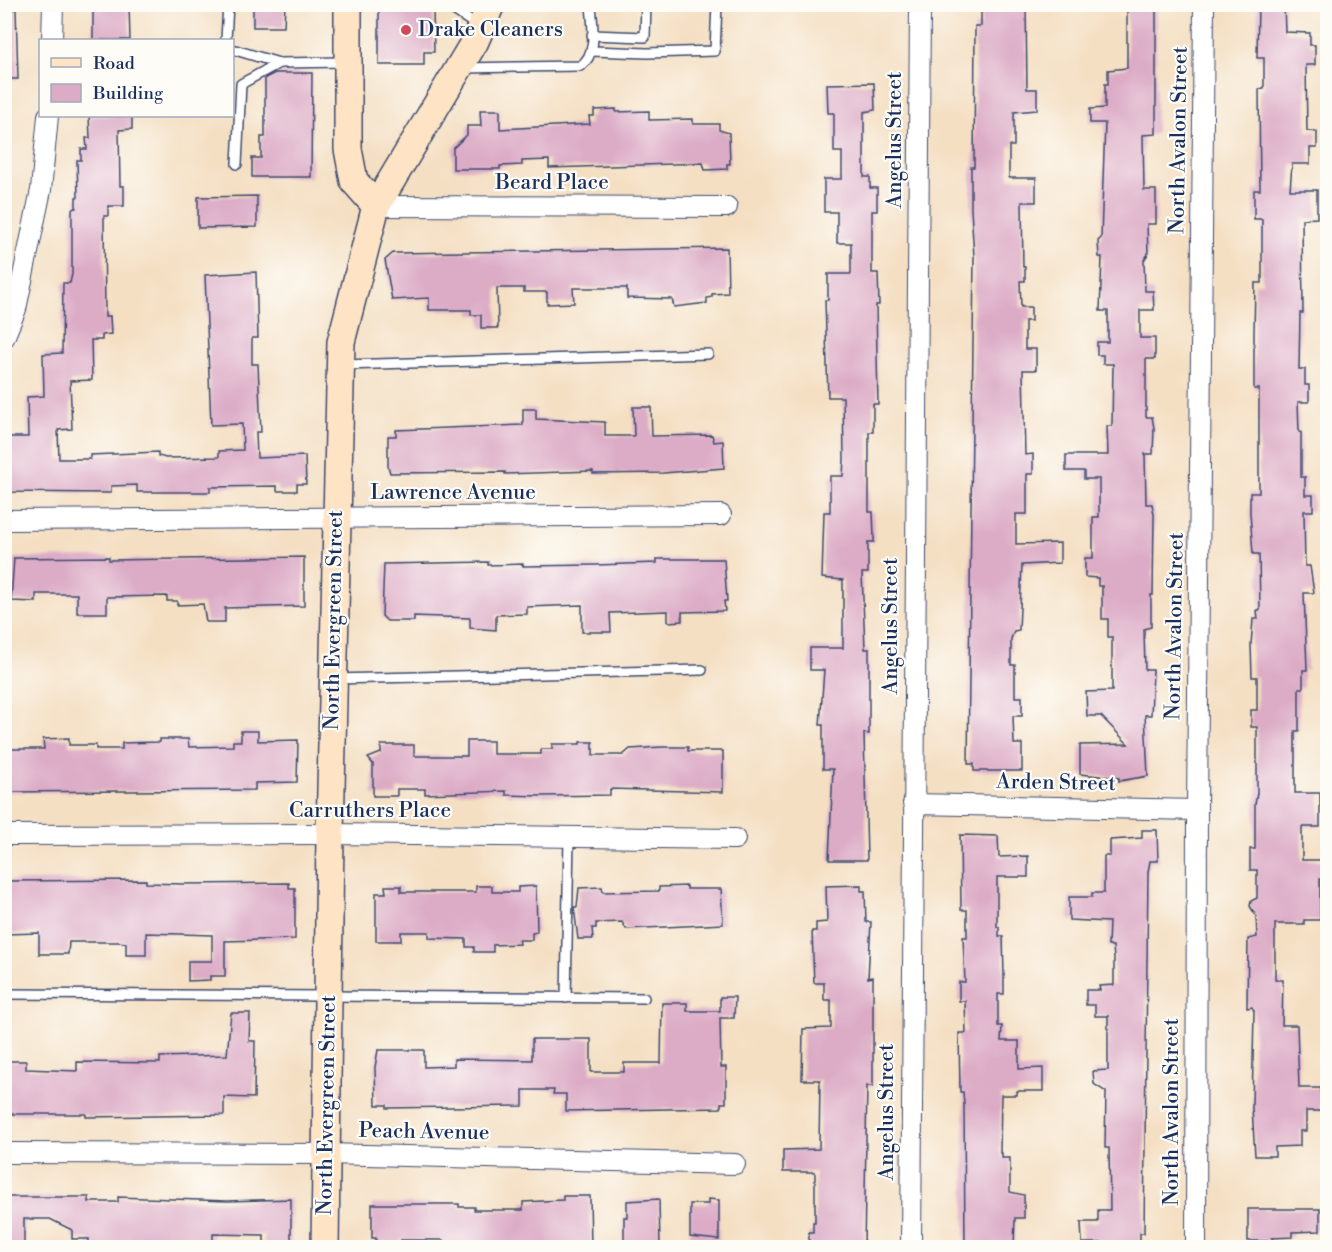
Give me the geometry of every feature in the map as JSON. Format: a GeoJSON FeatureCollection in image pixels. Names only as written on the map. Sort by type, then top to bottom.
{"type":"FeatureCollection","features":[{"type":"Feature","properties":{"kind":"street"},"geometry":{"type":"LineString","coordinates":[[52,39],[53,4]]}},
{"type":"Feature","properties":{"kind":"street","name":"Angelus Street"},"geometry":{"type":"LineString","coordinates":[[910,1248],[920,4]]}},
{"type":"Feature","properties":{"kind":"street","name":"North Avalon Street"},"geometry":{"type":"LineString","coordinates":[[1196,1248],[1197,810],[1204,4]]}},
{"type":"Feature","properties":{"kind":"street"},"geometry":{"type":"LineString","coordinates":[[351,5],[346,62],[348,149],[354,181],[376,206]]}},
{"type":"Feature","properties":{"kind":"street","name":"North Evergreen Street"},"geometry":{"type":"LineString","coordinates":[[325,1248],[330,834],[341,342],[376,206],[459,68],[486,16]]}},
{"type":"Feature","properties":{"kind":"street"},"geometry":{"type":"LineString","coordinates":[[4,339],[16,309],[41,190],[48,117]]}},
{"type":"Feature","properties":{"kind":"street","name":"Beard Place"},"geometry":{"type":"LineString","coordinates":[[376,206],[727,207]]}},
{"type":"Feature","properties":{"kind":"street","name":"Lawrence Avenue"},"geometry":{"type":"LineString","coordinates":[[4,520],[721,515]]}},
{"type":"Feature","properties":{"kind":"street","name":"Arden Street"},"geometry":{"type":"LineString","coordinates":[[913,804],[1197,810]]}},
{"type":"Feature","properties":{"kind":"street","name":"Carruthers Place"},"geometry":{"type":"LineString","coordinates":[[4,835],[330,834],[735,839]]}},
{"type":"Feature","properties":{"kind":"street","name":"Peach Avenue"},"geometry":{"type":"LineString","coordinates":[[4,1153],[326,1154],[735,1164]]}},
{"type":"Feature","properties":{"kind":"lane"},"geometry":{"type":"LineString","coordinates":[[226,39],[228,4]]}},
{"type":"Feature","properties":{"kind":"lane"},"geometry":{"type":"LineString","coordinates":[[445,4],[486,16]]}},
{"type":"Feature","properties":{"kind":"lane"},"geometry":{"type":"LineString","coordinates":[[459,68],[580,66],[586,62],[592,51],[591,4]]}},
{"type":"Feature","properties":{"kind":"lane"},"geometry":{"type":"LineString","coordinates":[[592,35],[645,37],[646,4]]}},
{"type":"Feature","properties":{"kind":"lane"},"geometry":{"type":"LineString","coordinates":[[592,51],[715,51],[717,4]]}},
{"type":"Feature","properties":{"kind":"lane"},"geometry":{"type":"LineString","coordinates":[[234,50],[279,63],[346,62]]}},
{"type":"Feature","properties":{"kind":"lane"},"geometry":{"type":"LineString","coordinates":[[237,164],[241,84],[279,63]]}},
{"type":"Feature","properties":{"kind":"lane"},"geometry":{"type":"LineString","coordinates":[[340,365],[708,354]]}},
{"type":"Feature","properties":{"kind":"lane"},"geometry":{"type":"LineString","coordinates":[[333,679],[702,670]]}},
{"type":"Feature","properties":{"kind":"lane"},"geometry":{"type":"LineString","coordinates":[[566,998],[569,837]]}},
{"type":"Feature","properties":{"kind":"lane"},"geometry":{"type":"LineString","coordinates":[[4,994],[644,998]]}},
{"type":"Feature","properties":{"kind":"building"},"geometry":{"type":"Polygon","coordinates":[[[93,4],[129,4],[130,39],[93,39],[93,4]]]}},
{"type":"Feature","properties":{"kind":"building"},"geometry":{"type":"Polygon","coordinates":[[[253,4],[285,4],[284,27],[253,27],[253,4]]]}},
{"type":"Feature","properties":{"kind":"building"},"geometry":{"type":"Polygon","coordinates":[[[981,4],[1026,4],[1027,89],[1037,89],[1037,110],[1014,112],[1014,146],[1009,146],[1009,178],[1036,178],[1036,202],[1022,202],[1025,281],[1020,281],[1021,307],[1031,307],[1031,321],[1025,321],[1025,349],[1036,349],[1036,370],[1023,370],[1025,455],[1033,454],[1033,474],[1027,474],[1027,514],[1016,514],[1016,544],[1060,543],[1060,563],[1022,565],[1019,630],[1014,631],[1011,639],[1011,665],[1015,665],[1015,697],[1022,697],[1022,716],[1013,716],[1014,744],[1022,744],[1022,771],[974,771],[974,764],[968,764],[974,257],[971,167],[974,167],[975,26],[981,26],[981,4]]]}},
{"type":"Feature","properties":{"kind":"building"},"geometry":{"type":"Polygon","coordinates":[[[1127,4],[1156,4],[1156,134],[1143,135],[1144,190],[1156,190],[1156,224],[1147,224],[1148,254],[1144,260],[1145,291],[1153,291],[1154,310],[1140,310],[1140,338],[1155,338],[1155,359],[1146,359],[1146,417],[1152,417],[1153,454],[1145,454],[1146,504],[1152,504],[1154,514],[1153,595],[1151,595],[1151,627],[1144,629],[1145,670],[1153,670],[1151,715],[1145,715],[1148,776],[1119,781],[1119,778],[1080,774],[1080,745],[1128,744],[1101,716],[1087,716],[1086,692],[1112,691],[1112,637],[1108,637],[1108,619],[1102,619],[1102,586],[1098,586],[1098,578],[1085,577],[1085,558],[1093,558],[1093,517],[1099,517],[1099,479],[1084,479],[1084,471],[1066,471],[1066,455],[1108,455],[1107,426],[1112,426],[1113,364],[1103,364],[1103,355],[1097,355],[1097,342],[1108,342],[1108,311],[1100,311],[1102,257],[1099,257],[1098,241],[1101,238],[1105,123],[1090,123],[1090,109],[1105,108],[1105,84],[1108,84],[1108,70],[1127,68],[1127,4]]]}},
{"type":"Feature","properties":{"kind":"building"},"geometry":{"type":"Polygon","coordinates":[[[1258,4],[1284,4],[1285,32],[1310,33],[1310,45],[1315,45],[1315,65],[1306,65],[1307,131],[1317,132],[1317,148],[1310,148],[1310,164],[1292,164],[1290,190],[1317,190],[1317,218],[1302,219],[1303,313],[1300,313],[1299,369],[1305,369],[1305,385],[1309,385],[1309,402],[1298,402],[1301,477],[1305,477],[1305,495],[1313,495],[1313,511],[1304,511],[1305,566],[1310,566],[1314,593],[1304,593],[1307,670],[1303,670],[1303,688],[1299,688],[1299,731],[1295,731],[1295,793],[1320,793],[1320,827],[1302,827],[1302,860],[1328,860],[1328,878],[1320,879],[1320,920],[1304,920],[1304,924],[1275,924],[1275,980],[1283,980],[1282,1025],[1297,1025],[1299,1088],[1321,1088],[1321,1111],[1306,1111],[1306,1131],[1300,1131],[1300,1146],[1275,1147],[1275,1156],[1255,1156],[1252,1108],[1254,1011],[1252,1007],[1247,1008],[1248,939],[1257,937],[1256,916],[1250,906],[1251,901],[1257,898],[1257,870],[1250,870],[1250,849],[1255,849],[1257,793],[1257,727],[1251,727],[1251,710],[1257,710],[1257,677],[1252,677],[1251,645],[1253,619],[1258,619],[1257,610],[1260,610],[1259,554],[1253,554],[1250,493],[1259,493],[1259,389],[1254,389],[1254,333],[1255,283],[1262,283],[1262,219],[1254,219],[1254,190],[1260,190],[1259,89],[1264,88],[1264,58],[1257,58],[1258,4]]]}},
{"type":"Feature","properties":{"kind":"building","name":"Drake Cleaners"},"geometry":{"type":"Polygon","coordinates":[[[379,8],[433,8],[434,52],[424,52],[424,65],[379,65],[379,8]]]}},
{"type":"Feature","properties":{"kind":"building"},"geometry":{"type":"Polygon","coordinates":[[[16,9],[18,79],[4,79],[4,10],[16,9]]]}},
{"type":"Feature","properties":{"kind":"building"},"geometry":{"type":"Polygon","coordinates":[[[275,73],[312,73],[311,177],[252,177],[252,158],[261,158],[261,137],[265,137],[265,78],[275,73]]]}},
{"type":"Feature","properties":{"kind":"building"},"geometry":{"type":"Polygon","coordinates":[[[874,83],[875,110],[864,112],[864,177],[870,177],[870,188],[877,188],[877,211],[872,211],[872,273],[878,273],[879,305],[876,305],[878,404],[873,404],[873,432],[869,432],[869,512],[873,512],[874,542],[868,542],[868,573],[862,573],[865,649],[869,649],[869,734],[864,733],[867,860],[829,860],[833,769],[823,769],[823,725],[820,725],[824,670],[810,670],[810,648],[843,648],[843,580],[822,578],[824,512],[830,512],[830,476],[843,476],[844,458],[843,397],[828,397],[825,300],[828,300],[828,274],[851,274],[851,243],[837,243],[837,212],[824,212],[824,179],[842,179],[842,152],[834,152],[834,113],[828,113],[827,84],[874,83]]]}},
{"type":"Feature","properties":{"kind":"building"},"geometry":{"type":"Polygon","coordinates":[[[616,109],[616,112],[649,111],[649,120],[693,119],[693,124],[719,124],[719,130],[729,133],[730,164],[727,164],[727,169],[705,170],[703,163],[549,168],[549,160],[522,161],[522,165],[500,166],[500,169],[453,169],[453,148],[467,135],[467,126],[481,126],[480,110],[500,110],[500,129],[590,124],[589,116],[594,116],[594,110],[616,109]]]}},
{"type":"Feature","properties":{"kind":"building"},"geometry":{"type":"Polygon","coordinates":[[[89,117],[132,117],[132,129],[119,130],[120,186],[124,186],[124,206],[108,206],[108,216],[104,216],[105,317],[110,316],[111,334],[102,335],[102,340],[91,340],[92,380],[70,381],[72,429],[58,430],[59,459],[90,459],[90,455],[158,452],[158,456],[166,458],[219,457],[219,451],[243,450],[242,424],[211,425],[205,275],[256,272],[258,338],[252,338],[252,364],[258,364],[261,432],[256,432],[257,458],[305,456],[306,484],[297,484],[297,491],[277,491],[277,486],[210,487],[210,492],[137,492],[137,485],[111,486],[111,493],[4,492],[5,437],[28,437],[27,397],[44,396],[43,354],[62,353],[63,283],[70,283],[72,274],[72,209],[76,208],[76,197],[78,197],[77,160],[81,160],[81,149],[87,149],[86,138],[90,138],[89,117]]]}},
{"type":"Feature","properties":{"kind":"building"},"geometry":{"type":"Polygon","coordinates":[[[257,196],[257,227],[198,228],[198,197],[257,196]]]}},
{"type":"Feature","properties":{"kind":"building"},"geometry":{"type":"Polygon","coordinates":[[[727,248],[728,293],[712,294],[712,297],[707,298],[707,303],[674,307],[672,299],[627,298],[627,288],[573,288],[574,303],[547,304],[547,292],[524,292],[524,288],[497,288],[498,328],[481,328],[481,315],[471,315],[471,310],[429,310],[429,298],[392,300],[385,260],[393,253],[727,248]]]}},
{"type":"Feature","properties":{"kind":"building"},"geometry":{"type":"Polygon","coordinates":[[[633,407],[651,407],[652,436],[712,435],[714,442],[723,441],[724,468],[663,473],[593,474],[593,471],[505,474],[505,472],[390,473],[388,466],[388,436],[396,436],[396,430],[523,425],[523,409],[536,409],[536,419],[605,422],[605,436],[634,436],[633,407]]]}},
{"type":"Feature","properties":{"kind":"building"},"geometry":{"type":"Polygon","coordinates":[[[109,557],[109,560],[304,557],[304,606],[225,608],[225,622],[206,622],[203,604],[177,605],[177,601],[167,601],[167,596],[107,597],[107,613],[77,613],[77,594],[36,594],[36,602],[11,601],[14,558],[109,557]]]}},
{"type":"Feature","properties":{"kind":"building"},"geometry":{"type":"Polygon","coordinates":[[[657,559],[724,559],[727,601],[724,601],[725,611],[682,612],[682,621],[668,622],[668,611],[610,613],[611,632],[582,632],[582,605],[527,607],[527,614],[496,615],[496,630],[470,628],[470,618],[414,616],[414,621],[387,621],[382,616],[384,564],[488,562],[488,565],[523,564],[523,566],[596,565],[657,563],[657,559]]]}},
{"type":"Feature","properties":{"kind":"building"},"geometry":{"type":"Polygon","coordinates":[[[241,731],[258,731],[258,741],[298,740],[297,782],[255,783],[255,790],[4,792],[4,749],[44,749],[43,739],[69,738],[69,745],[96,745],[96,749],[122,749],[122,743],[160,742],[160,739],[188,739],[189,747],[233,746],[233,741],[241,741],[241,731]]]}},
{"type":"Feature","properties":{"kind":"building"},"geometry":{"type":"Polygon","coordinates":[[[467,741],[493,741],[493,754],[541,754],[541,749],[552,749],[552,744],[580,744],[580,742],[593,742],[593,755],[623,755],[630,749],[662,747],[688,747],[688,751],[723,751],[723,792],[610,789],[610,795],[541,796],[506,795],[506,791],[425,794],[425,789],[397,789],[397,796],[373,796],[373,764],[368,758],[381,753],[381,745],[414,745],[414,756],[467,756],[467,741]]]}},
{"type":"Feature","properties":{"kind":"building"},"geometry":{"type":"Polygon","coordinates":[[[1142,830],[1157,830],[1158,861],[1150,861],[1148,872],[1144,1233],[1140,1233],[1140,1243],[1082,1243],[1081,1222],[1098,1222],[1098,1210],[1110,1210],[1109,1148],[1105,1148],[1106,1092],[1094,1084],[1093,1071],[1108,1070],[1108,1016],[1095,1016],[1095,1005],[1086,1005],[1086,990],[1100,990],[1099,986],[1114,985],[1114,959],[1113,946],[1108,946],[1109,922],[1069,920],[1069,897],[1092,897],[1092,893],[1104,893],[1104,856],[1110,856],[1110,840],[1142,838],[1142,830]]]}},
{"type":"Feature","properties":{"kind":"building"},"geometry":{"type":"Polygon","coordinates":[[[960,835],[998,836],[999,857],[1028,856],[1028,877],[997,877],[997,927],[999,927],[999,936],[1003,936],[1004,975],[1004,994],[998,994],[998,1026],[1002,1026],[1001,1041],[1019,1041],[1019,1069],[1043,1068],[1043,1091],[1017,1091],[1017,1095],[1001,1095],[1000,1153],[1002,1153],[1002,1158],[1010,1158],[1010,1192],[1024,1195],[1024,1218],[1015,1218],[1014,1248],[965,1248],[964,1104],[963,1092],[960,1092],[959,1033],[966,1033],[965,1001],[959,1001],[959,982],[965,982],[963,937],[967,937],[967,910],[961,910],[960,835]]]}},
{"type":"Feature","properties":{"kind":"building"},"geometry":{"type":"Polygon","coordinates":[[[146,880],[146,883],[183,884],[289,883],[289,888],[295,888],[295,939],[225,941],[225,976],[210,976],[210,980],[188,981],[188,961],[212,961],[212,935],[146,933],[146,955],[126,955],[126,943],[118,942],[69,942],[68,954],[39,954],[39,933],[5,934],[4,881],[146,880]]]}},
{"type":"Feature","properties":{"kind":"building"},"geometry":{"type":"Polygon","coordinates":[[[861,885],[861,891],[865,891],[866,922],[871,922],[868,978],[873,977],[873,1086],[867,1086],[864,1248],[809,1248],[809,1232],[813,1232],[813,1222],[815,1222],[815,1172],[783,1172],[783,1150],[819,1149],[820,1080],[802,1080],[803,1029],[831,1028],[831,1000],[824,1000],[824,983],[814,983],[812,931],[816,931],[816,923],[827,922],[826,886],[861,885]]]}},
{"type":"Feature","properties":{"kind":"building"},"geometry":{"type":"Polygon","coordinates":[[[385,886],[401,886],[401,892],[476,892],[476,886],[492,886],[492,892],[518,892],[518,887],[536,886],[537,932],[532,933],[532,940],[519,940],[520,944],[493,945],[493,952],[474,952],[474,947],[466,947],[466,939],[429,938],[429,932],[401,932],[401,941],[376,941],[376,893],[386,893],[385,886]]]}},
{"type":"Feature","properties":{"kind":"building"},"geometry":{"type":"Polygon","coordinates":[[[687,886],[687,889],[721,889],[723,924],[626,929],[622,922],[596,923],[596,928],[592,928],[593,939],[578,939],[574,907],[577,907],[579,888],[602,887],[603,892],[659,891],[659,887],[687,886]]]}},
{"type":"Feature","properties":{"kind":"building"},"geometry":{"type":"Polygon","coordinates":[[[720,997],[735,997],[734,1018],[720,1018],[721,1067],[726,1067],[726,1103],[721,1103],[721,1108],[566,1111],[566,1094],[553,1094],[554,1090],[523,1090],[523,1106],[387,1108],[387,1105],[376,1105],[375,1067],[378,1050],[424,1050],[424,1067],[454,1066],[454,1059],[532,1060],[532,1039],[591,1039],[591,1072],[624,1072],[624,1063],[661,1063],[662,1003],[687,1003],[687,1011],[720,1011],[720,997]]]}},
{"type":"Feature","properties":{"kind":"building"},"geometry":{"type":"Polygon","coordinates":[[[231,1013],[250,1013],[249,1041],[255,1041],[254,1098],[224,1097],[224,1115],[86,1117],[86,1114],[4,1114],[4,1061],[26,1061],[26,1069],[77,1071],[77,1062],[160,1063],[160,1057],[227,1055],[231,1013]]]}},
{"type":"Feature","properties":{"kind":"building"},"geometry":{"type":"Polygon","coordinates":[[[563,1196],[590,1196],[591,1248],[444,1248],[443,1240],[401,1240],[401,1248],[376,1248],[376,1238],[372,1238],[372,1204],[459,1204],[459,1207],[474,1207],[474,1210],[523,1210],[523,1202],[563,1200],[563,1196]]]}},
{"type":"Feature","properties":{"kind":"building"},"geometry":{"type":"Polygon","coordinates":[[[4,1197],[89,1197],[89,1202],[118,1202],[118,1197],[227,1201],[291,1199],[291,1247],[264,1247],[264,1235],[213,1234],[213,1248],[89,1248],[89,1239],[72,1239],[72,1230],[50,1219],[24,1219],[24,1248],[4,1248],[4,1197]]]}},
{"type":"Feature","properties":{"kind":"building"},"geometry":{"type":"Polygon","coordinates":[[[659,1199],[660,1248],[624,1248],[624,1217],[627,1217],[627,1201],[659,1199]]]}},
{"type":"Feature","properties":{"kind":"building"},"geometry":{"type":"Polygon","coordinates":[[[708,1199],[719,1200],[719,1240],[690,1237],[690,1204],[708,1204],[708,1199]]]}},
{"type":"Feature","properties":{"kind":"building"},"geometry":{"type":"Polygon","coordinates":[[[1248,1209],[1320,1209],[1320,1231],[1292,1232],[1292,1237],[1272,1238],[1272,1241],[1248,1241],[1248,1209]]]}},
{"type":"Feature","properties":{"kind":"place","name":"Drake Cleaners"},"geometry":{"type":"Point","coordinates":[406,30]}}]}
